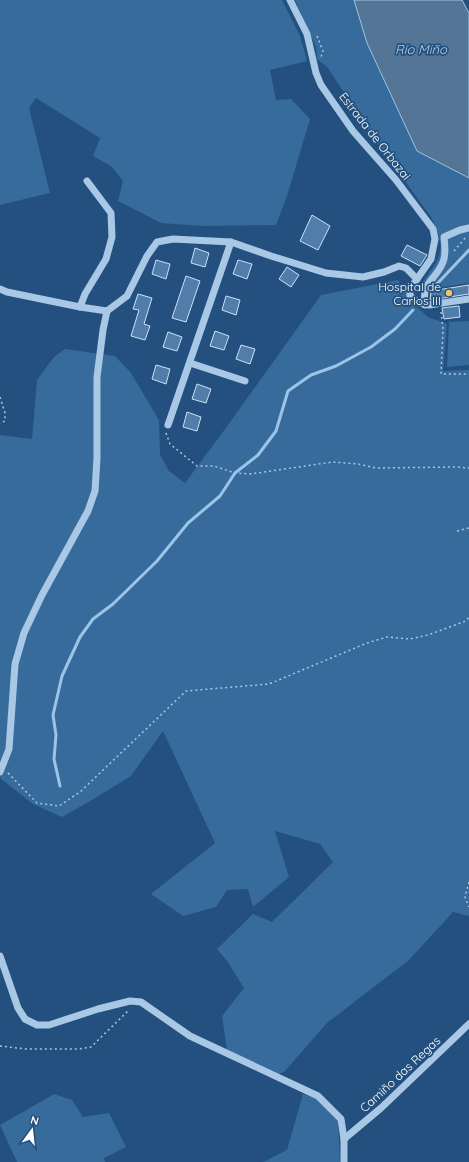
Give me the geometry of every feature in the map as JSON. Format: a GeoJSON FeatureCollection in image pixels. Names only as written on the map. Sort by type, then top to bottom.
{"type":"FeatureCollection","features":[{"type":"Feature","properties":{"kind":"street","name":"Estrada de Orbazai"},"geometry":{"type":"LineString","coordinates":[[290,0],[307,34],[316,74],[321,85],[353,131],[396,180],[433,229],[435,239],[431,260],[410,289],[410,296],[416,302],[425,305]]}},
{"type":"Feature","properties":{"kind":"street"},"geometry":{"type":"LineString","coordinates":[[80,307],[85,294],[106,259],[112,237],[111,213],[87,181]]}},
{"type":"Feature","properties":{"kind":"street"},"geometry":{"type":"LineString","coordinates":[[469,231],[460,230],[444,237],[445,254],[443,262],[425,289],[425,305],[469,299]]}},
{"type":"Feature","properties":{"kind":"street"},"geometry":{"type":"LineString","coordinates":[[1,769],[9,749],[15,664],[24,633],[42,595],[88,511],[95,491],[97,458],[97,377],[107,311],[127,296],[147,256],[157,242],[173,239],[231,242],[326,273],[363,277],[384,272],[399,266],[406,268],[417,279]]}},
{"type":"Feature","properties":{"kind":"street"},"geometry":{"type":"LineString","coordinates":[[168,425],[231,242]]}},
{"type":"Feature","properties":{"kind":"street"},"geometry":{"type":"LineString","coordinates":[[0,289],[7,292],[107,311]]}},
{"type":"Feature","properties":{"kind":"street"},"geometry":{"type":"LineString","coordinates":[[190,363],[245,381]]}},
{"type":"Feature","properties":{"kind":"street"},"geometry":{"type":"LineString","coordinates":[[0,956],[18,1008],[25,1019],[37,1025],[49,1025],[98,1009],[130,1001],[141,1002],[190,1036],[318,1096],[341,1119],[344,1139],[344,1162]]}},
{"type":"Feature","properties":{"kind":"street","name":"Camiño das Regas"},"geometry":{"type":"LineString","coordinates":[[344,1139],[381,1108],[469,1024]]}},
{"type":"Feature","properties":{"kind":"path"},"geometry":{"type":"LineString","coordinates":[[443,262],[469,231]]}},
{"type":"Feature","properties":{"kind":"path"},"geometry":{"type":"LineString","coordinates":[[440,303],[443,329],[441,374],[469,374]]}},
{"type":"Feature","properties":{"kind":"path"},"geometry":{"type":"LineString","coordinates":[[0,397],[5,413],[5,421],[0,423]]}},
{"type":"Feature","properties":{"kind":"path"},"geometry":{"type":"LineString","coordinates":[[168,425],[166,432],[170,444],[197,466],[214,466],[235,473],[250,474],[332,462],[358,464],[376,468],[469,468]]}},
{"type":"Feature","properties":{"kind":"path"},"geometry":{"type":"LineString","coordinates":[[457,531],[469,528]]}},
{"type":"Feature","properties":{"kind":"path"},"geometry":{"type":"LineString","coordinates":[[1,769],[37,803],[59,806],[80,792],[186,691],[269,684],[368,643],[387,637],[410,639],[428,635],[466,621],[469,618]]}},
{"type":"Feature","properties":{"kind":"path"},"geometry":{"type":"LineString","coordinates":[[469,882],[465,897],[469,907]]}},
{"type":"Feature","properties":{"kind":"path"},"geometry":{"type":"LineString","coordinates":[[0,1046],[26,1049],[78,1049],[91,1047],[121,1019],[136,1002]]}},
{"type":"Feature","properties":{"kind":"shaded area"},"geometry":{"type":"Polygon","coordinates":[[[0,0],[282,0],[300,36],[307,61],[270,70],[276,100],[291,99],[310,119],[287,196],[276,225],[203,226],[161,223],[118,201],[123,181],[111,166],[93,156],[100,138],[36,98],[29,108],[50,193],[0,205],[0,0]]]}},
{"type":"Feature","properties":{"kind":"shaded area"},"geometry":{"type":"Polygon","coordinates":[[[295,0],[354,0],[367,43],[417,151],[469,178],[469,283],[428,289],[421,284],[434,266],[440,252],[439,237],[436,228],[431,217],[368,130],[328,68],[317,59],[316,47],[295,0]]]}},
{"type":"Feature","properties":{"kind":"shaded area"},"geometry":{"type":"Polygon","coordinates":[[[398,280],[412,303],[428,317],[447,324],[443,371],[469,370],[469,916],[453,912],[409,960],[327,1023],[285,1071],[271,1078],[227,1050],[222,1016],[244,988],[227,961],[217,949],[253,914],[272,922],[333,862],[320,844],[275,831],[289,877],[253,907],[248,889],[227,890],[216,907],[183,916],[151,894],[215,843],[163,731],[131,776],[62,817],[33,804],[1,779],[0,435],[32,439],[37,380],[54,357],[65,349],[115,356],[131,373],[159,420],[160,455],[169,471],[185,483],[321,295],[398,280]]]}},
{"type":"Feature","properties":{"kind":"shaded area"},"geometry":{"type":"Polygon","coordinates":[[[469,321],[469,365],[447,367],[449,322],[469,321]]]}},
{"type":"Feature","properties":{"kind":"shaded area"},"geometry":{"type":"Polygon","coordinates":[[[54,1094],[72,1100],[83,1117],[109,1113],[126,1147],[104,1158],[105,1162],[17,1162],[0,1125],[54,1094]]]}},
{"type":"Feature","properties":{"kind":"shaded area"},"geometry":{"type":"Polygon","coordinates":[[[303,1094],[315,1098],[338,1118],[340,1162],[263,1162],[287,1150],[303,1094]]]}},
{"type":"Feature","properties":{"kind":"water","name":"Río Miño"},"geometry":{"type":"Polygon","coordinates":[[[354,0],[462,0],[469,13],[469,178],[417,151],[367,43],[354,0]]]}},
{"type":"Feature","properties":{"kind":"building"},"geometry":{"type":"Polygon","coordinates":[[[312,215],[330,226],[318,250],[300,241],[312,215]]]}},
{"type":"Feature","properties":{"kind":"building"},"geometry":{"type":"Polygon","coordinates":[[[407,245],[427,255],[420,266],[401,256],[407,245]]]}},
{"type":"Feature","properties":{"kind":"building"},"geometry":{"type":"Polygon","coordinates":[[[195,248],[209,253],[205,267],[191,263],[195,248]]]}},
{"type":"Feature","properties":{"kind":"building"},"geometry":{"type":"Polygon","coordinates":[[[156,260],[170,264],[166,279],[152,274],[156,260]]]}},
{"type":"Feature","properties":{"kind":"building"},"geometry":{"type":"Polygon","coordinates":[[[238,260],[252,264],[247,279],[233,274],[238,260]]]}},
{"type":"Feature","properties":{"kind":"building"},"geometry":{"type":"Polygon","coordinates":[[[287,267],[299,275],[291,287],[279,279],[287,267]]]}},
{"type":"Feature","properties":{"kind":"building"},"geometry":{"type":"Polygon","coordinates":[[[186,276],[200,281],[186,322],[172,318],[186,276]]]}},
{"type":"Feature","properties":{"kind":"building","name":"Hospital de Carlos III"},"geometry":{"type":"Polygon","coordinates":[[[469,285],[469,294],[430,300],[431,291],[469,285]]]}},
{"type":"Feature","properties":{"kind":"building"},"geometry":{"type":"Polygon","coordinates":[[[138,294],[152,298],[144,324],[150,326],[145,340],[131,336],[139,310],[133,309],[138,294]]]}},
{"type":"Feature","properties":{"kind":"building"},"geometry":{"type":"Polygon","coordinates":[[[226,296],[240,300],[236,315],[222,310],[226,296]]]}},
{"type":"Feature","properties":{"kind":"building"},"geometry":{"type":"Polygon","coordinates":[[[459,306],[460,317],[444,319],[442,308],[459,306]]]}},
{"type":"Feature","properties":{"kind":"building"},"geometry":{"type":"Polygon","coordinates":[[[215,331],[229,336],[224,350],[210,346],[215,331]]]}},
{"type":"Feature","properties":{"kind":"building"},"geometry":{"type":"Polygon","coordinates":[[[168,332],[182,337],[177,351],[163,347],[168,332]]]}},
{"type":"Feature","properties":{"kind":"building"},"geometry":{"type":"Polygon","coordinates":[[[241,345],[255,349],[250,364],[236,359],[241,345]]]}},
{"type":"Feature","properties":{"kind":"building"},"geometry":{"type":"Polygon","coordinates":[[[156,365],[170,369],[166,384],[152,379],[156,365]]]}},
{"type":"Feature","properties":{"kind":"building"},"geometry":{"type":"Polygon","coordinates":[[[197,384],[211,389],[206,403],[192,399],[197,384]]]}},
{"type":"Feature","properties":{"kind":"building"},"geometry":{"type":"Polygon","coordinates":[[[187,412],[201,417],[197,431],[183,427],[187,412]]]}},
{"type":"Feature","properties":{"kind":"waterway"},"geometry":{"type":"LineString","coordinates":[[435,286],[469,250]]}},
{"type":"Feature","properties":{"kind":"waterway"},"geometry":{"type":"LineString","coordinates":[[60,786],[54,759],[56,735],[53,715],[62,676],[80,637],[93,619],[113,604],[157,561],[188,523],[220,496],[235,473],[258,455],[276,431],[288,391],[311,375],[336,366],[371,347],[395,329],[413,310]]}},
{"type":"Feature","properties":{"kind":"place","name":"Hospital de Carlos III"},"geometry":{"type":"Point","coordinates":[449,293]}}]}
